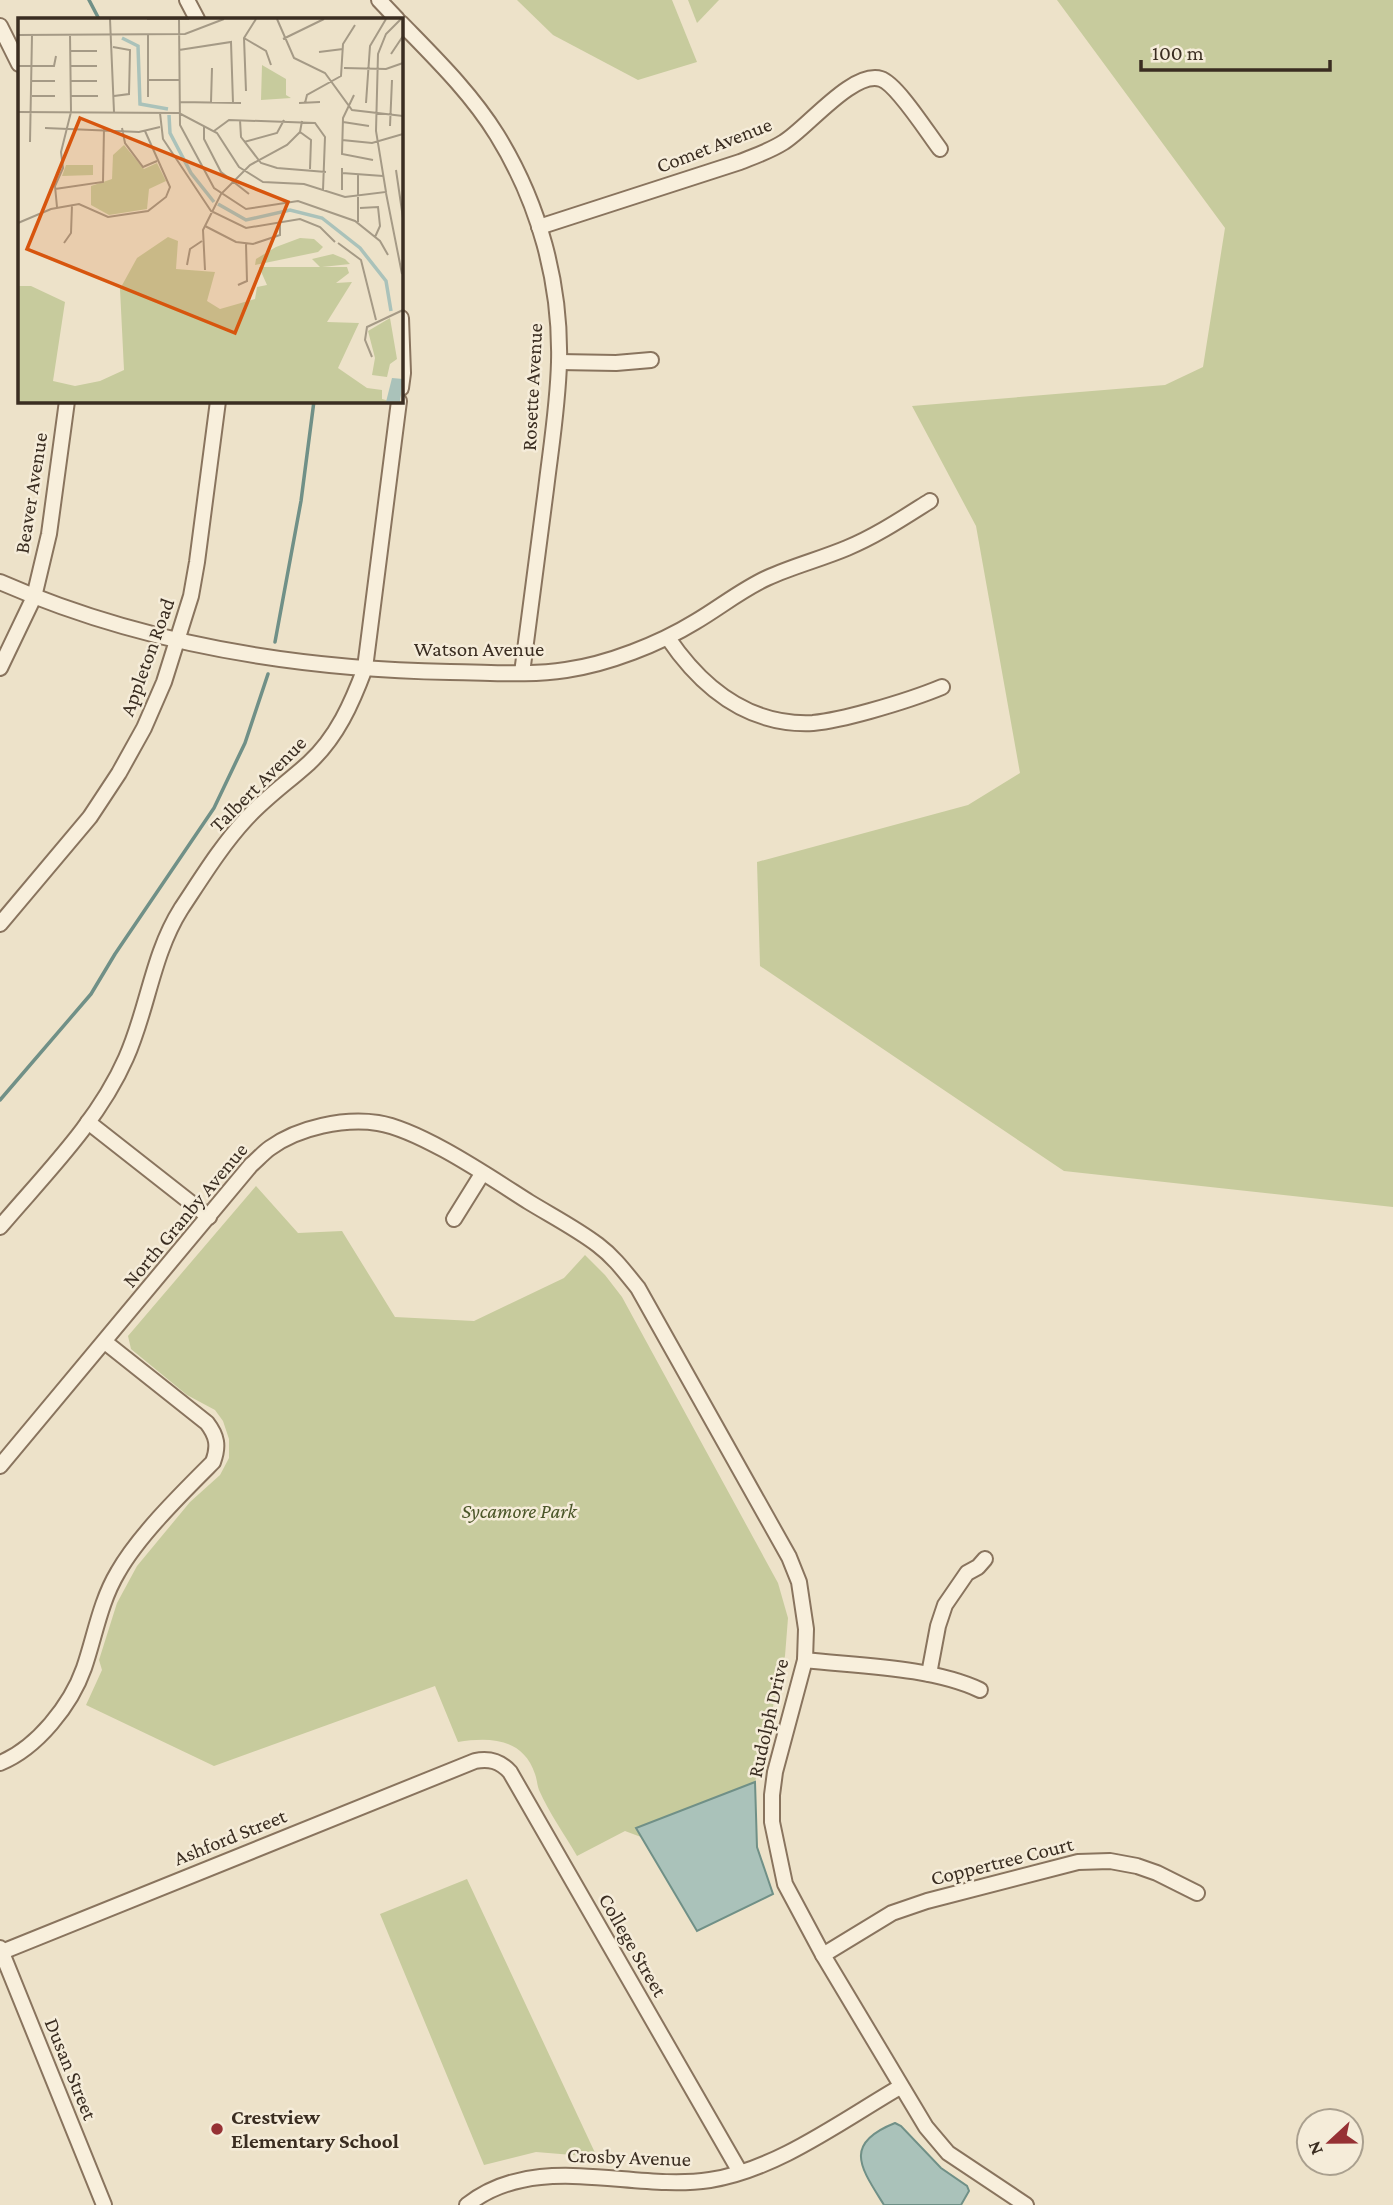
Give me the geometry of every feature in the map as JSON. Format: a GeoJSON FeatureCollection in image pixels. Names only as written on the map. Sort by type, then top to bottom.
{"type":"FeatureCollection","features":[{"type":"Feature","properties":{"kind":"street","name":"Rosette Avenue"},"geometry":{"type":"LineString","coordinates":[[379,0],[396,18]]}},
{"type":"Feature","properties":{"kind":"street"},"geometry":{"type":"LineString","coordinates":[[189,1],[197,18]]}},
{"type":"Feature","properties":{"kind":"street","name":"Rosette Avenue"},"geometry":{"type":"LineString","coordinates":[[402,24],[476,104],[496,134],[527,191],[548,255],[555,288],[559,321],[555,414],[522,673]]}},
{"type":"Feature","properties":{"kind":"street"},"geometry":{"type":"LineString","coordinates":[[0,26],[18,62]]}},
{"type":"Feature","properties":{"kind":"street","name":"Comet Avenue"},"geometry":{"type":"LineString","coordinates":[[539,227],[740,162],[769,150],[786,141],[846,88],[867,79],[881,79],[895,89],[940,149]]}},
{"type":"Feature","properties":{"kind":"street"},"geometry":{"type":"LineString","coordinates":[[402,345],[402,380]]}},
{"type":"Feature","properties":{"kind":"street"},"geometry":{"type":"LineString","coordinates":[[559,362],[616,363],[651,360]]}},
{"type":"Feature","properties":{"kind":"street","name":"Beaver Avenue"},"geometry":{"type":"LineString","coordinates":[[0,668],[34,597],[49,534],[66,402]]}},
{"type":"Feature","properties":{"kind":"street","name":"Appleton Road"},"geometry":{"type":"LineString","coordinates":[[0,924],[90,817],[144,728],[164,682],[178,641],[197,562],[218,402]]}},
{"type":"Feature","properties":{"kind":"street","name":"Talbert Avenue"},"geometry":{"type":"LineString","coordinates":[[0,1227],[88,1122],[110,1089],[138,1028],[156,961],[180,912],[244,821],[269,796],[311,762],[332,737],[353,702],[365,668],[399,402]]}},
{"type":"Feature","properties":{"kind":"street","name":"Watson Avenue"},"geometry":{"type":"LineString","coordinates":[[0,582],[34,597],[178,641],[266,657],[365,668],[522,673],[568,670],[668,638],[766,578],[846,549],[930,501]]}},
{"type":"Feature","properties":{"kind":"street"},"geometry":{"type":"LineString","coordinates":[[668,638],[685,664],[713,692],[750,712],[785,722],[813,723],[840,719],[916,698],[942,687]]}},
{"type":"Feature","properties":{"kind":"street"},"geometry":{"type":"LineString","coordinates":[[88,1122],[209,1217]]}},
{"type":"Feature","properties":{"kind":"street","name":"North Granby Avenue"},"geometry":{"type":"LineString","coordinates":[[0,1466],[251,1166],[271,1147],[323,1125],[378,1123],[401,1129],[497,1182]]}},
{"type":"Feature","properties":{"kind":"street"},"geometry":{"type":"LineString","coordinates":[[454,1219],[482,1174]]}},
{"type":"Feature","properties":{"kind":"street","name":"Rudolph Drive"},"geometry":{"type":"LineString","coordinates":[[497,1182],[596,1244],[617,1261],[638,1288],[789,1557],[804,1605],[805,1660],[775,1772],[772,1795],[772,1822],[785,1884],[823,1955],[926,2127],[948,2153],[1026,2205]]}},
{"type":"Feature","properties":{"kind":"street"},"geometry":{"type":"LineString","coordinates":[[0,1763],[39,1736],[65,1706],[83,1671],[103,1603],[117,1572],[133,1550],[213,1462],[217,1452],[214,1432],[207,1423],[105,1342]]}},
{"type":"Feature","properties":{"kind":"street"},"geometry":{"type":"LineString","coordinates":[[929,1674],[944,1605],[967,1573],[985,1559]]}},
{"type":"Feature","properties":{"kind":"street"},"geometry":{"type":"LineString","coordinates":[[805,1660],[929,1674],[962,1681],[980,1689]]}},
{"type":"Feature","properties":{"kind":"street","name":"Ashford Street"},"geometry":{"type":"LineString","coordinates":[[1,1950],[474,1761]]}},
{"type":"Feature","properties":{"kind":"street","name":"College Street"},"geometry":{"type":"LineString","coordinates":[[474,1761],[494,1761],[510,1772],[740,2172]]}},
{"type":"Feature","properties":{"kind":"street","name":"Coppertree Court"},"geometry":{"type":"LineString","coordinates":[[823,1955],[892,1913],[926,1901],[1079,1862],[1110,1861],[1137,1866],[1197,1893]]}},
{"type":"Feature","properties":{"kind":"street","name":"Dusan Street"},"geometry":{"type":"LineString","coordinates":[[1,1950],[104,2205]]}},
{"type":"Feature","properties":{"kind":"street","name":"Crosby Avenue"},"geometry":{"type":"LineString","coordinates":[[467,2205],[487,2192],[523,2179],[557,2175],[669,2183],[711,2180],[777,2158],[900,2087]]}},
{"type":"Feature","properties":{"kind":"green space"},"geometry":{"type":"Polygon","coordinates":[[[517,0],[672,0],[697,62],[638,80],[553,35],[517,0]]]}},
{"type":"Feature","properties":{"kind":"green space"},"geometry":{"type":"Polygon","coordinates":[[[688,0],[719,0],[697,23],[688,0]]]}},
{"type":"Feature","properties":{"kind":"green space"},"geometry":{"type":"Polygon","coordinates":[[[1057,0],[1393,0],[1393,1207],[1064,1171],[760,966],[757,862],[968,805],[1020,773],[976,526],[912,406],[1165,385],[1203,367],[1225,228],[1057,0]]]}},
{"type":"Feature","properties":{"kind":"green space","name":"Sycamore Park"},"geometry":{"type":"Polygon","coordinates":[[[256,1186],[298,1233],[342,1231],[395,1317],[474,1321],[564,1278],[585,1255],[605,1275],[622,1297],[778,1583],[788,1618],[785,1656],[755,1782],[636,1828],[641,1837],[625,1831],[577,1856],[547,1807],[530,1762],[514,1747],[504,1743],[493,1740],[458,1742],[435,1686],[214,1766],[86,1705],[102,1670],[99,1660],[117,1603],[137,1566],[190,1502],[220,1475],[229,1458],[229,1439],[223,1421],[215,1410],[187,1395],[131,1349],[128,1336],[256,1186]]]}},
{"type":"Feature","properties":{"kind":"green space"},"geometry":{"type":"Polygon","coordinates":[[[467,1879],[597,2157],[536,2152],[484,2165],[380,1914],[467,1879]]]}},
{"type":"Feature","properties":{"kind":"water"},"geometry":{"type":"Polygon","coordinates":[[[755,1782],[757,1847],[773,1894],[697,1931],[636,1828],[755,1782]]]}},
{"type":"Feature","properties":{"kind":"water"},"geometry":{"type":"Polygon","coordinates":[[[895,2123],[941,2168],[967,2186],[969,2191],[961,2205],[884,2205],[863,2168],[862,2148],[878,2131],[895,2123]]]}},
{"type":"Feature","properties":{"kind":"waterway"},"geometry":{"type":"LineString","coordinates":[[89,0],[98,18]]}},
{"type":"Feature","properties":{"kind":"waterway"},"geometry":{"type":"LineString","coordinates":[[275,642],[301,501],[314,402]]}},
{"type":"Feature","properties":{"kind":"waterway"},"geometry":{"type":"LineString","coordinates":[[0,1100],[91,994],[214,808],[245,743],[268,674]]}},
{"type":"Feature","properties":{"kind":"place","name":"Crestview Elementary School"},"geometry":{"type":"Point","coordinates":[217,2129]}}]}
